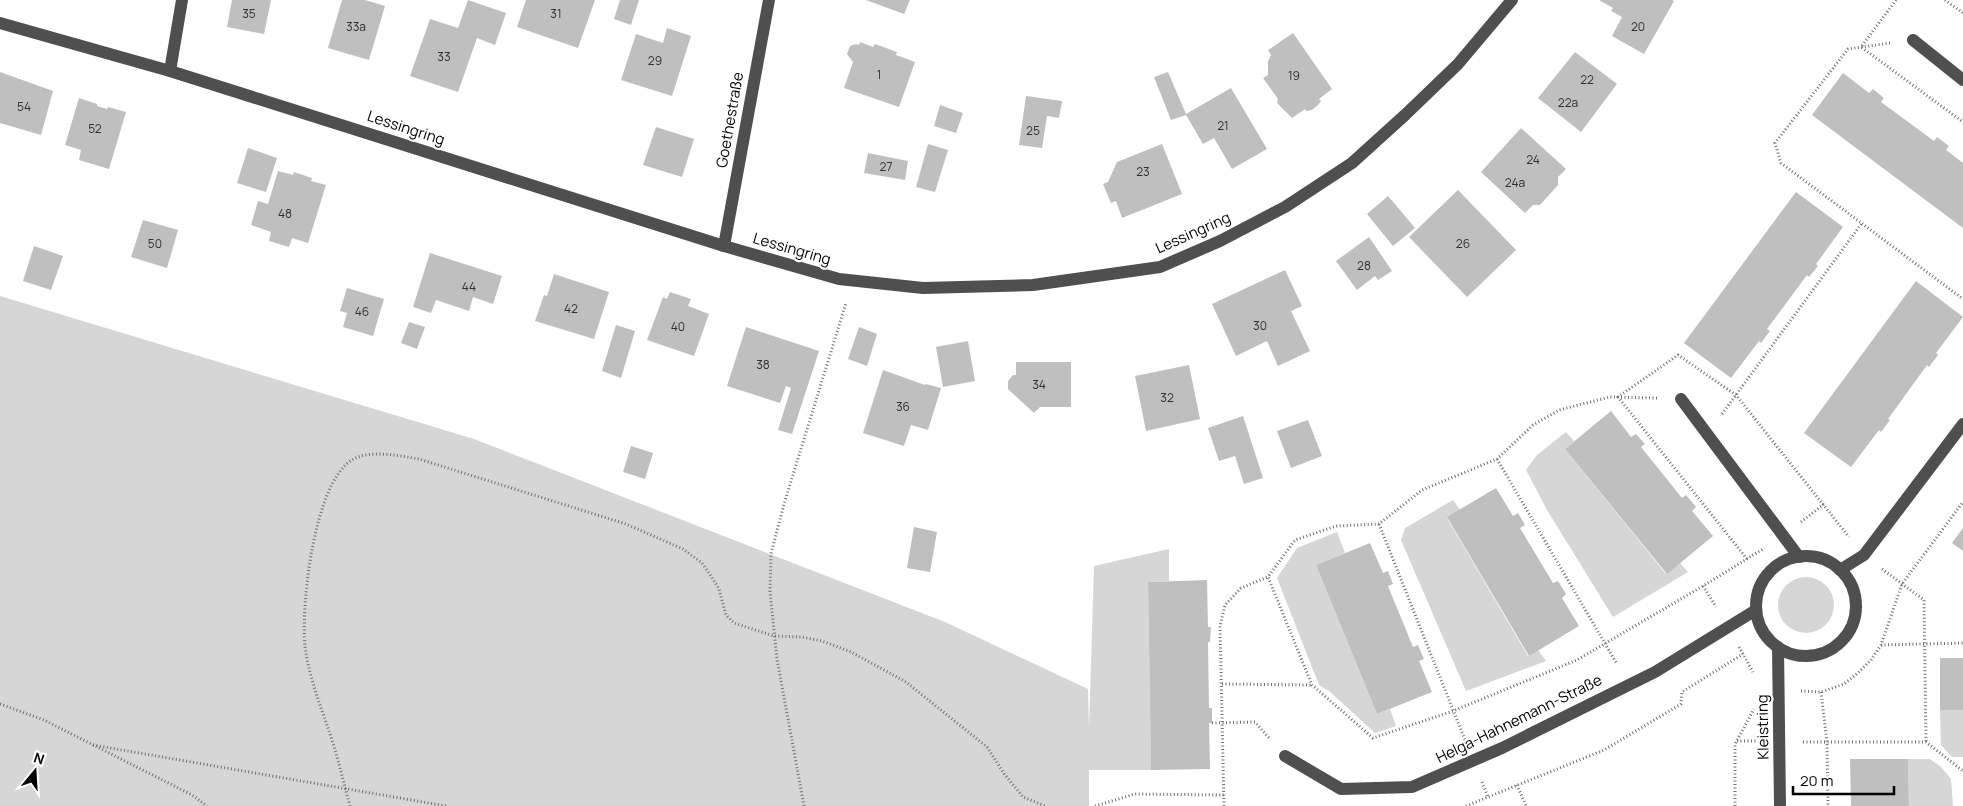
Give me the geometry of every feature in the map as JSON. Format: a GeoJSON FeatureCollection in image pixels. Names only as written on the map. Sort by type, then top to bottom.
{"type":"FeatureCollection","features":[{"type":"Feature","properties":{"kind":"street"},"geometry":{"type":"LineString","coordinates":[[170,70],[182,0]]}},
{"type":"Feature","properties":{"kind":"street","name":"Goethestraße"},"geometry":{"type":"LineString","coordinates":[[724,246],[768,0]]}},
{"type":"Feature","properties":{"kind":"street","name":"Lessingring"},"geometry":{"type":"LineString","coordinates":[[0,23],[170,70],[724,246],[839,279],[924,288],[1032,285],[1160,267],[1220,241],[1285,207],[1352,162],[1405,116],[1458,64],[1512,0]]}},
{"type":"Feature","properties":{"kind":"street"},"geometry":{"type":"LineString","coordinates":[[1913,40],[1963,80]]}},
{"type":"Feature","properties":{"kind":"street"},"geometry":{"type":"LineString","coordinates":[[1681,399],[1799,557]]}},
{"type":"Feature","properties":{"kind":"street"},"geometry":{"type":"LineString","coordinates":[[1840,570],[1864,555],[1963,424]]}},
{"type":"Feature","properties":{"kind":"street"},"geometry":{"type":"LineString","coordinates":[[1799,557],[1821,559],[1840,570],[1849,582],[1856,603],[1854,618],[1844,638],[1834,648],[1813,656],[1791,654],[1772,643],[1762,631],[1756,610],[1757,595],[1767,575],[1778,565],[1799,557]]}},
{"type":"Feature","properties":{"kind":"street","name":"Helga-Hahnemann-Straße"},"geometry":{"type":"LineString","coordinates":[[1285,756],[1341,789],[1412,787],[1473,761],[1656,672],[1756,610]]}},
{"type":"Feature","properties":{"kind":"street","name":"Kleistring"},"geometry":{"type":"LineString","coordinates":[[1778,647],[1780,806]]}},
{"type":"Feature","properties":{"kind":"path"},"geometry":{"type":"LineString","coordinates":[[1861,47],[1896,0]]}},
{"type":"Feature","properties":{"kind":"path"},"geometry":{"type":"LineString","coordinates":[[1945,0],[1963,13]]}},
{"type":"Feature","properties":{"kind":"path"},"geometry":{"type":"LineString","coordinates":[[1913,40],[1848,49],[1775,143],[1781,162],[1963,299]]}},
{"type":"Feature","properties":{"kind":"path"},"geometry":{"type":"LineString","coordinates":[[1861,47],[1963,122]]}},
{"type":"Feature","properties":{"kind":"path"},"geometry":{"type":"LineString","coordinates":[[1706,434],[1862,223]]}},
{"type":"Feature","properties":{"kind":"path"},"geometry":{"type":"LineString","coordinates":[[804,806],[776,659],[770,572],[774,542],[853,281]]}},
{"type":"Feature","properties":{"kind":"path"},"geometry":{"type":"LineString","coordinates":[[1224,806],[1220,626],[1225,605],[1241,588],[1268,576],[1295,540],[1336,526],[1379,524],[1422,490],[1498,459],[1533,425],[1559,410],[1610,397],[1681,399]]}},
{"type":"Feature","properties":{"kind":"path"},"geometry":{"type":"LineString","coordinates":[[350,806],[332,739],[313,685],[305,645],[305,609],[316,531],[325,499],[339,471],[353,459],[368,455],[393,454],[419,459],[626,524],[682,549],[702,563],[719,589],[726,615],[734,623],[774,636],[802,637],[822,641],[851,652],[906,682],[987,748],[1023,797],[1045,806]]}},
{"type":"Feature","properties":{"kind":"path"},"geometry":{"type":"LineString","coordinates":[[1498,459],[1629,684]]}},
{"type":"Feature","properties":{"kind":"path"},"geometry":{"type":"LineString","coordinates":[[1963,502],[1902,584],[1881,645],[1963,643]]}},
{"type":"Feature","properties":{"kind":"path"},"geometry":{"type":"LineString","coordinates":[[1268,576],[1312,685],[1373,738],[1453,710],[1577,660],[1703,586],[1783,536],[1824,504]]}},
{"type":"Feature","properties":{"kind":"path"},"geometry":{"type":"LineString","coordinates":[[1379,524],[1488,797]]}},
{"type":"Feature","properties":{"kind":"path"},"geometry":{"type":"LineString","coordinates":[[1864,555],[1924,600],[1926,742]]}},
{"type":"Feature","properties":{"kind":"path"},"geometry":{"type":"LineString","coordinates":[[1466,806],[1604,750],[1681,704],[1682,692],[1743,654]]}},
{"type":"Feature","properties":{"kind":"path"},"geometry":{"type":"LineString","coordinates":[[1222,684],[1312,685]]}},
{"type":"Feature","properties":{"kind":"path"},"geometry":{"type":"LineString","coordinates":[[1821,692],[1827,742],[1828,806]]}},
{"type":"Feature","properties":{"kind":"path"},"geometry":{"type":"LineString","coordinates":[[0,704],[44,720],[192,795],[208,806]]}},
{"type":"Feature","properties":{"kind":"path"},"geometry":{"type":"LineString","coordinates":[[1735,806],[1736,744],[1755,707]]}},
{"type":"Feature","properties":{"kind":"path"},"geometry":{"type":"LineString","coordinates":[[1212,723],[1255,722],[1285,756]]}},
{"type":"Feature","properties":{"kind":"path"},"geometry":{"type":"LineString","coordinates":[[1737,741],[1926,742],[1963,771]]}},
{"type":"Feature","properties":{"kind":"path"},"geometry":{"type":"LineString","coordinates":[[93,745],[446,806]]}},
{"type":"Feature","properties":{"kind":"path"},"geometry":{"type":"LineString","coordinates":[[1517,785],[1526,806]]}},
{"type":"Feature","properties":{"kind":"path"},"geometry":{"type":"LineString","coordinates":[[1095,806],[1135,794],[1224,795]]}},
{"type":"Feature","properties":{"kind":"shaded area"},"geometry":{"type":"Polygon","coordinates":[[[0,296],[474,439],[945,622],[1088,689],[1089,729],[1094,566],[1169,549],[1169,581],[1148,582],[1151,770],[1089,770],[1089,806],[0,806],[0,296]]]}},
{"type":"Feature","properties":{"kind":"shaded area"},"geometry":{"type":"Polygon","coordinates":[[[1566,432],[1574,441],[1565,449],[1666,574],[1680,563],[1688,572],[1613,617],[1547,510],[1526,470],[1537,455],[1566,432]]]}},
{"type":"Feature","properties":{"kind":"shaded area"},"geometry":{"type":"Polygon","coordinates":[[[1453,500],[1460,510],[1447,518],[1528,656],[1538,650],[1546,661],[1466,691],[1401,540],[1405,528],[1453,500]]]}},
{"type":"Feature","properties":{"kind":"shaded area"},"geometry":{"type":"Polygon","coordinates":[[[1337,532],[1345,553],[1316,565],[1377,714],[1390,709],[1396,726],[1375,733],[1329,691],[1319,685],[1277,578],[1297,548],[1337,532]]]}},
{"type":"Feature","properties":{"kind":"shaded area"},"geometry":{"type":"Polygon","coordinates":[[[1800,577],[1812,577],[1826,585],[1834,599],[1832,616],[1826,625],[1812,633],[1800,633],[1790,628],[1783,621],[1778,611],[1778,599],[1783,589],[1790,582],[1800,577]]]}},
{"type":"Feature","properties":{"kind":"shaded area"},"geometry":{"type":"Polygon","coordinates":[[[1940,710],[1963,710],[1963,757],[1952,757],[1941,745],[1940,710]]]}},
{"type":"Feature","properties":{"kind":"shaded area"},"geometry":{"type":"Polygon","coordinates":[[[1908,759],[1930,759],[1941,767],[1951,779],[1953,806],[1909,806],[1908,759]]]}},
{"type":"Feature","properties":{"kind":"building"},"geometry":{"type":"Polygon","coordinates":[[[232,0],[271,0],[264,34],[227,27],[232,0]]]}},
{"type":"Feature","properties":{"kind":"building"},"geometry":{"type":"Polygon","coordinates":[[[342,0],[365,0],[385,6],[369,60],[328,48],[342,0]]]}},
{"type":"Feature","properties":{"kind":"building"},"geometry":{"type":"Polygon","coordinates":[[[468,0],[506,13],[495,45],[477,38],[458,92],[410,76],[430,19],[458,28],[468,0]]]}},
{"type":"Feature","properties":{"kind":"building"},"geometry":{"type":"Polygon","coordinates":[[[526,0],[595,0],[578,48],[517,27],[526,0]]]}},
{"type":"Feature","properties":{"kind":"building"},"geometry":{"type":"Polygon","coordinates":[[[620,0],[639,0],[631,25],[614,19],[620,0]]]}},
{"type":"Feature","properties":{"kind":"building"},"geometry":{"type":"Polygon","coordinates":[[[866,0],[910,0],[904,14],[866,0]]]}},
{"type":"Feature","properties":{"kind":"building"},"geometry":{"type":"Polygon","coordinates":[[[1599,0],[1674,1],[1644,54],[1612,36],[1622,17],[1611,11],[1613,8],[1599,0]]]}},
{"type":"Feature","properties":{"kind":"building"},"geometry":{"type":"Polygon","coordinates":[[[667,28],[691,36],[672,96],[621,80],[636,34],[663,43],[667,28]]]}},
{"type":"Feature","properties":{"kind":"building"},"geometry":{"type":"Polygon","coordinates":[[[1293,33],[1332,89],[1319,99],[1321,101],[1312,110],[1306,111],[1305,109],[1292,118],[1277,103],[1278,99],[1263,78],[1268,75],[1268,61],[1271,55],[1268,50],[1293,33]]]}},
{"type":"Feature","properties":{"kind":"building"},"geometry":{"type":"Polygon","coordinates":[[[860,42],[873,47],[875,44],[897,52],[896,55],[915,62],[899,107],[844,88],[853,62],[847,54],[850,46],[859,45],[860,42]]]}},
{"type":"Feature","properties":{"kind":"building"},"geometry":{"type":"Polygon","coordinates":[[[1575,52],[1617,84],[1581,132],[1538,98],[1575,52]]]}},
{"type":"Feature","properties":{"kind":"building"},"geometry":{"type":"Polygon","coordinates":[[[0,72],[53,91],[41,135],[0,123],[0,72]]]}},
{"type":"Feature","properties":{"kind":"building"},"geometry":{"type":"Polygon","coordinates":[[[1168,72],[1186,114],[1231,88],[1267,149],[1232,169],[1214,138],[1203,144],[1186,115],[1171,120],[1154,77],[1168,72]]]}},
{"type":"Feature","properties":{"kind":"building"},"geometry":{"type":"Polygon","coordinates":[[[1843,73],[1869,93],[1873,89],[1884,98],[1881,102],[1934,141],[1937,137],[1949,146],[1946,150],[1963,163],[1963,228],[1812,115],[1843,73]]]}},
{"type":"Feature","properties":{"kind":"building"},"geometry":{"type":"Polygon","coordinates":[[[1026,96],[1062,101],[1059,118],[1047,116],[1042,148],[1019,145],[1026,96]]]}},
{"type":"Feature","properties":{"kind":"building"},"geometry":{"type":"Polygon","coordinates":[[[79,98],[107,109],[108,107],[126,112],[109,169],[79,160],[81,150],[65,145],[79,98]]]}},
{"type":"Feature","properties":{"kind":"building"},"geometry":{"type":"Polygon","coordinates":[[[940,105],[963,113],[956,133],[934,126],[940,105]]]}},
{"type":"Feature","properties":{"kind":"building"},"geometry":{"type":"Polygon","coordinates":[[[656,127],[694,139],[682,177],[643,165],[656,127]]]}},
{"type":"Feature","properties":{"kind":"building"},"geometry":{"type":"Polygon","coordinates":[[[1521,128],[1566,169],[1558,177],[1558,185],[1540,205],[1533,205],[1525,213],[1481,172],[1521,128]]]}},
{"type":"Feature","properties":{"kind":"building"},"geometry":{"type":"Polygon","coordinates":[[[928,144],[948,150],[935,192],[916,187],[928,144]]]}},
{"type":"Feature","properties":{"kind":"building"},"geometry":{"type":"Polygon","coordinates":[[[1162,144],[1182,194],[1122,218],[1116,201],[1111,203],[1103,184],[1108,182],[1117,162],[1162,144]]]}},
{"type":"Feature","properties":{"kind":"building"},"geometry":{"type":"Polygon","coordinates":[[[248,148],[277,158],[266,192],[237,183],[248,148]]]}},
{"type":"Feature","properties":{"kind":"building"},"geometry":{"type":"Polygon","coordinates":[[[868,153],[908,161],[905,180],[864,173],[868,153]]]}},
{"type":"Feature","properties":{"kind":"building"},"geometry":{"type":"Polygon","coordinates":[[[278,171],[293,175],[294,172],[312,178],[311,181],[326,185],[308,243],[292,238],[289,247],[269,241],[271,232],[251,225],[258,201],[268,204],[278,171]]]}},
{"type":"Feature","properties":{"kind":"building"},"geometry":{"type":"Polygon","coordinates":[[[1458,190],[1516,250],[1467,297],[1409,237],[1458,190]]]}},
{"type":"Feature","properties":{"kind":"building"},"geometry":{"type":"Polygon","coordinates":[[[1796,192],[1843,227],[1816,264],[1818,266],[1809,277],[1807,275],[1767,329],[1770,331],[1761,343],[1759,341],[1731,378],[1684,343],[1796,192]]]}},
{"type":"Feature","properties":{"kind":"building"},"geometry":{"type":"Polygon","coordinates":[[[1388,196],[1415,228],[1393,246],[1367,214],[1388,196]]]}},
{"type":"Feature","properties":{"kind":"building"},"geometry":{"type":"Polygon","coordinates":[[[143,220],[178,230],[167,268],[131,257],[143,220]]]}},
{"type":"Feature","properties":{"kind":"building"},"geometry":{"type":"Polygon","coordinates":[[[1369,237],[1392,271],[1378,280],[1375,276],[1357,290],[1336,261],[1369,237]]]}},
{"type":"Feature","properties":{"kind":"building"},"geometry":{"type":"Polygon","coordinates":[[[34,246],[63,256],[51,290],[23,281],[34,246]]]}},
{"type":"Feature","properties":{"kind":"building"},"geometry":{"type":"Polygon","coordinates":[[[430,253],[502,276],[493,304],[473,297],[469,311],[436,300],[431,313],[413,307],[430,253]]]}},
{"type":"Feature","properties":{"kind":"building"},"geometry":{"type":"Polygon","coordinates":[[[1285,270],[1302,306],[1291,311],[1310,351],[1278,366],[1267,341],[1236,356],[1212,304],[1285,270]]]}},
{"type":"Feature","properties":{"kind":"building"},"geometry":{"type":"Polygon","coordinates":[[[554,274],[609,292],[594,339],[535,321],[544,295],[547,296],[554,274]]]}},
{"type":"Feature","properties":{"kind":"building"},"geometry":{"type":"Polygon","coordinates":[[[1916,281],[1963,317],[1936,353],[1938,355],[1929,367],[1927,365],[1888,419],[1890,420],[1881,432],[1879,430],[1851,467],[1804,433],[1916,281]]]}},
{"type":"Feature","properties":{"kind":"building"},"geometry":{"type":"Polygon","coordinates":[[[347,288],[384,299],[373,336],[343,327],[347,313],[340,311],[347,288]]]}},
{"type":"Feature","properties":{"kind":"building"},"geometry":{"type":"Polygon","coordinates":[[[670,292],[691,299],[688,306],[709,314],[694,356],[647,340],[663,297],[667,299],[670,292]]]}},
{"type":"Feature","properties":{"kind":"building"},"geometry":{"type":"Polygon","coordinates":[[[409,322],[425,327],[417,349],[401,343],[409,322]]]}},
{"type":"Feature","properties":{"kind":"building"},"geometry":{"type":"Polygon","coordinates":[[[616,325],[635,331],[621,378],[602,371],[616,325]]]}},
{"type":"Feature","properties":{"kind":"building"},"geometry":{"type":"Polygon","coordinates":[[[746,327],[819,351],[792,434],[778,430],[791,388],[786,386],[780,403],[727,386],[746,327]]]}},
{"type":"Feature","properties":{"kind":"building"},"geometry":{"type":"Polygon","coordinates":[[[859,327],[877,334],[867,366],[848,359],[859,327]]]}},
{"type":"Feature","properties":{"kind":"building"},"geometry":{"type":"Polygon","coordinates":[[[968,341],[975,381],[943,387],[936,347],[968,341]]]}},
{"type":"Feature","properties":{"kind":"building"},"geometry":{"type":"Polygon","coordinates":[[[1016,362],[1071,362],[1071,407],[1040,407],[1034,413],[1008,389],[1008,381],[1013,375],[1016,375],[1016,362]]]}},
{"type":"Feature","properties":{"kind":"building"},"geometry":{"type":"Polygon","coordinates":[[[1189,365],[1200,419],[1146,431],[1135,376],[1189,365]]]}},
{"type":"Feature","properties":{"kind":"building"},"geometry":{"type":"Polygon","coordinates":[[[883,370],[925,385],[941,388],[928,430],[911,425],[904,446],[863,433],[883,370]]]}},
{"type":"Feature","properties":{"kind":"building"},"geometry":{"type":"Polygon","coordinates":[[[1611,411],[1631,437],[1636,434],[1645,444],[1641,447],[1682,498],[1686,495],[1696,507],[1692,511],[1713,536],[1667,574],[1565,449],[1611,411]]]}},
{"type":"Feature","properties":{"kind":"building"},"geometry":{"type":"Polygon","coordinates":[[[1243,416],[1263,478],[1244,484],[1235,456],[1219,461],[1208,428],[1243,416]]]}},
{"type":"Feature","properties":{"kind":"building"},"geometry":{"type":"Polygon","coordinates":[[[1308,420],[1322,456],[1291,468],[1277,431],[1308,420]]]}},
{"type":"Feature","properties":{"kind":"building"},"geometry":{"type":"Polygon","coordinates":[[[631,446],[653,453],[645,479],[623,472],[631,446]]]}},
{"type":"Feature","properties":{"kind":"building"},"geometry":{"type":"Polygon","coordinates":[[[1496,488],[1513,516],[1518,513],[1525,525],[1520,528],[1553,583],[1558,581],[1566,594],[1562,598],[1579,626],[1529,656],[1447,517],[1496,488]]]}},
{"type":"Feature","properties":{"kind":"building"},"geometry":{"type":"Polygon","coordinates":[[[914,527],[937,532],[930,572],[907,568],[914,527]]]}},
{"type":"Feature","properties":{"kind":"building"},"geometry":{"type":"Polygon","coordinates":[[[1963,528],[1963,551],[1952,543],[1963,528]]]}},
{"type":"Feature","properties":{"kind":"building"},"geometry":{"type":"Polygon","coordinates":[[[1370,543],[1383,573],[1388,571],[1393,584],[1388,586],[1413,647],[1418,645],[1424,659],[1419,661],[1432,692],[1377,714],[1316,565],[1370,543]]]}},
{"type":"Feature","properties":{"kind":"building"},"geometry":{"type":"Polygon","coordinates":[[[1207,580],[1208,627],[1211,627],[1210,642],[1208,642],[1209,708],[1212,708],[1212,723],[1209,723],[1210,769],[1151,770],[1148,582],[1207,580]]]}},
{"type":"Feature","properties":{"kind":"building"},"geometry":{"type":"Polygon","coordinates":[[[1940,658],[1963,658],[1963,710],[1940,710],[1940,658]]]}},
{"type":"Feature","properties":{"kind":"building"},"geometry":{"type":"Polygon","coordinates":[[[1850,759],[1908,759],[1909,806],[1851,806],[1850,759]]]}}]}
